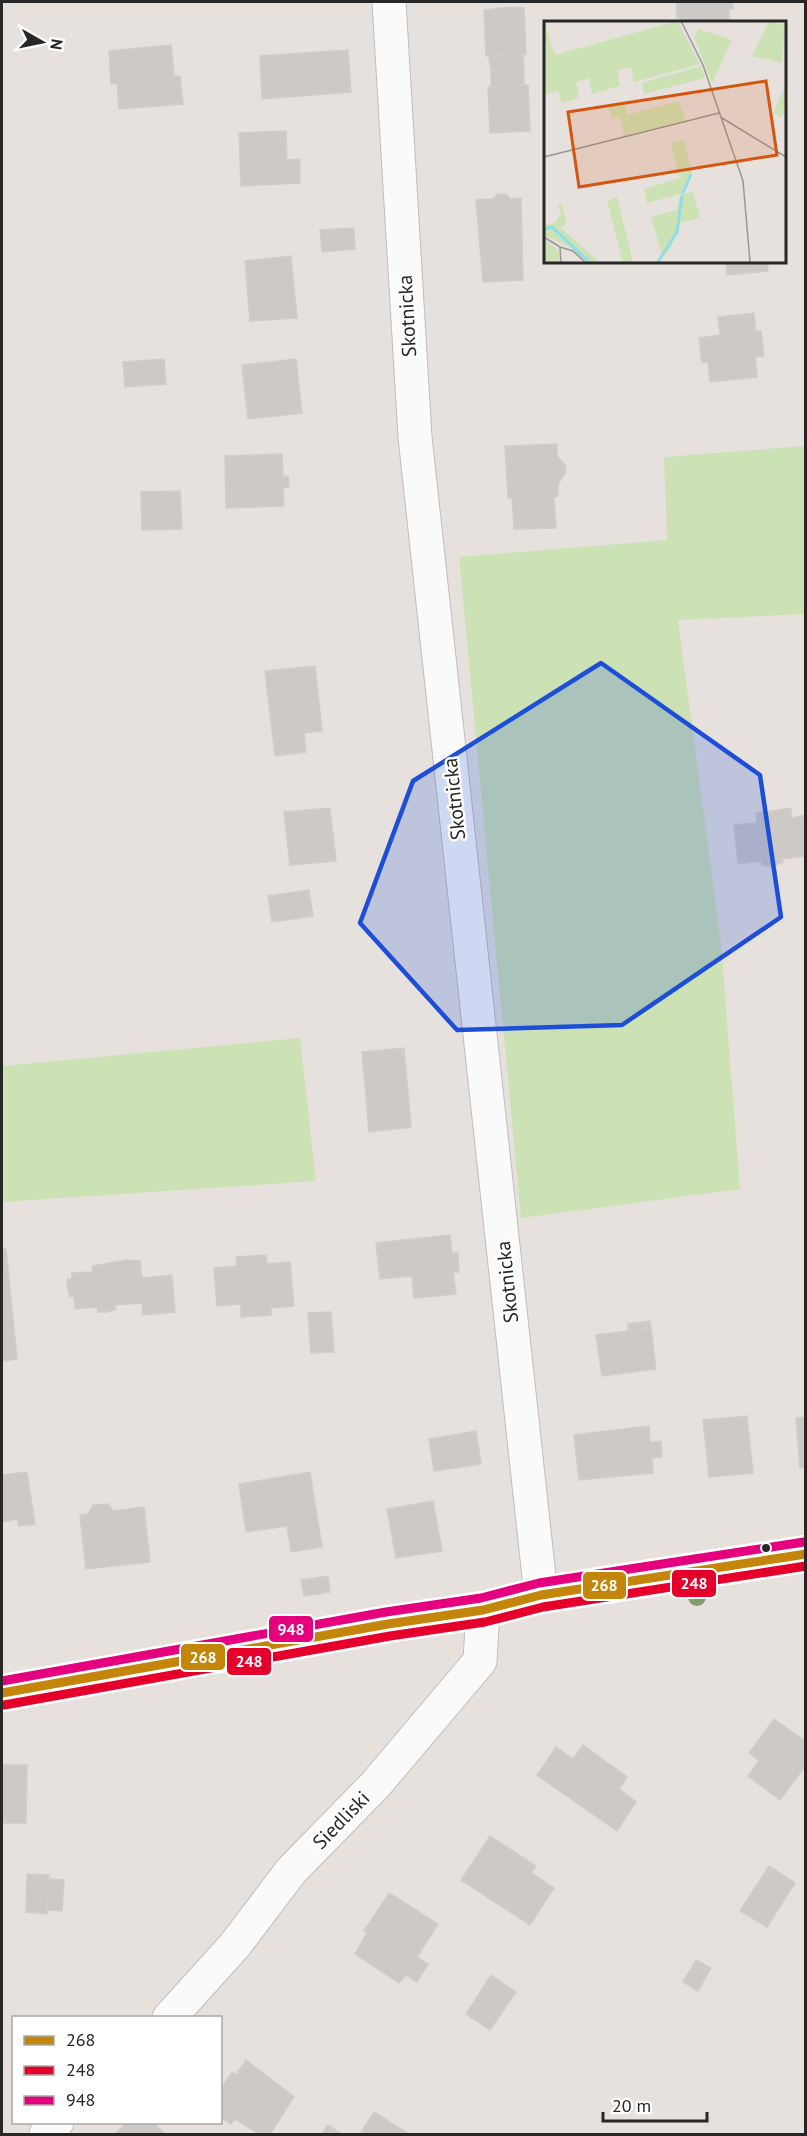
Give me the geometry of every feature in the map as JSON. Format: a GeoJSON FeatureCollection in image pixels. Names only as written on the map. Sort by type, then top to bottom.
{"type":"FeatureCollection","features":[{"type":"Feature","properties":{"kind":"street","name":"Skotnicka"},"geometry":{"type":"LineString","coordinates":[[389,2],[415,437],[541,1595]]}},
{"type":"Feature","properties":{"kind":"street"},"geometry":{"type":"LineString","coordinates":[[2,1693],[388,1624],[483,1610],[541,1595],[806,1554]]}},
{"type":"Feature","properties":{"kind":"street","name":"Siedliski"},"geometry":{"type":"LineString","coordinates":[[171,2016],[236,1945],[291,1871],[376,1784],[480,1661],[483,1610]]}},
{"type":"Feature","properties":{"kind":"highlighted area"},"geometry":{"type":"Polygon","coordinates":[[[601,663],[760,775],[781,917],[622,1025],[457,1030],[360,923],[413,781],[601,663]]]}},
{"type":"Feature","properties":{"kind":"green space"},"geometry":{"type":"Polygon","coordinates":[[[805,446],[805,614],[678,620],[721,944],[740,1189],[521,1218],[459,557],[667,540],[664,457],[805,446]]]}},
{"type":"Feature","properties":{"kind":"green space"},"geometry":{"type":"Polygon","coordinates":[[[300,1038],[316,1181],[2,1202],[2,1066],[300,1038]]]}},
{"type":"Feature","properties":{"kind":"building"},"geometry":{"type":"Polygon","coordinates":[[[676,2],[733,2],[733,9],[729,9],[729,21],[681,21],[681,18],[677,18],[676,2]]]}},
{"type":"Feature","properties":{"kind":"building"},"geometry":{"type":"Polygon","coordinates":[[[524,8],[526,54],[486,56],[484,10],[524,8]]]}},
{"type":"Feature","properties":{"kind":"building"},"geometry":{"type":"Polygon","coordinates":[[[171,45],[174,76],[180,76],[183,104],[119,109],[117,83],[111,84],[109,51],[171,45]]]}},
{"type":"Feature","properties":{"kind":"building"},"geometry":{"type":"Polygon","coordinates":[[[348,50],[351,92],[262,99],[260,56],[348,50]]]}},
{"type":"Feature","properties":{"kind":"building"},"geometry":{"type":"Polygon","coordinates":[[[523,54],[524,69],[491,71],[489,56],[523,54]]]}},
{"type":"Feature","properties":{"kind":"building"},"geometry":{"type":"Polygon","coordinates":[[[524,69],[524,85],[491,87],[491,71],[524,69]]]}},
{"type":"Feature","properties":{"kind":"building"},"geometry":{"type":"Polygon","coordinates":[[[528,85],[530,131],[490,133],[488,87],[528,85]]]}},
{"type":"Feature","properties":{"kind":"building"},"geometry":{"type":"Polygon","coordinates":[[[286,131],[287,160],[300,159],[300,183],[241,186],[239,133],[286,131]]]}},
{"type":"Feature","properties":{"kind":"building"},"geometry":{"type":"Polygon","coordinates":[[[498,194],[506,194],[511,199],[521,198],[523,280],[483,282],[476,200],[493,199],[498,194]]]}},
{"type":"Feature","properties":{"kind":"building"},"geometry":{"type":"Polygon","coordinates":[[[354,228],[355,249],[322,252],[320,230],[354,228]]]}},
{"type":"Feature","properties":{"kind":"building"},"geometry":{"type":"Polygon","coordinates":[[[291,256],[297,318],[250,321],[245,261],[291,256]]]}},
{"type":"Feature","properties":{"kind":"building"},"geometry":{"type":"Polygon","coordinates":[[[726,262],[767,262],[768,271],[727,275],[726,262]]]}},
{"type":"Feature","properties":{"kind":"building"},"geometry":{"type":"Polygon","coordinates":[[[754,313],[756,331],[761,331],[764,356],[755,357],[757,377],[710,382],[708,362],[702,363],[699,338],[720,335],[718,317],[754,313]]]}},
{"type":"Feature","properties":{"kind":"building"},"geometry":{"type":"Polygon","coordinates":[[[164,359],[166,384],[125,387],[123,362],[164,359]]]}},
{"type":"Feature","properties":{"kind":"building"},"geometry":{"type":"Polygon","coordinates":[[[296,359],[302,413],[248,419],[242,365],[296,359]]]}},
{"type":"Feature","properties":{"kind":"building"},"geometry":{"type":"Polygon","coordinates":[[[557,444],[557,456],[566,466],[565,473],[558,484],[558,496],[554,497],[556,528],[514,529],[512,498],[508,498],[505,446],[557,444]]]}},
{"type":"Feature","properties":{"kind":"building"},"geometry":{"type":"Polygon","coordinates":[[[282,454],[283,476],[288,476],[289,487],[283,488],[284,506],[226,508],[225,456],[282,454]]]}},
{"type":"Feature","properties":{"kind":"building"},"geometry":{"type":"Polygon","coordinates":[[[180,491],[182,529],[142,530],[141,492],[180,491]]]}},
{"type":"Feature","properties":{"kind":"building"},"geometry":{"type":"Polygon","coordinates":[[[315,666],[322,731],[304,733],[306,752],[275,756],[265,671],[315,666]]]}},
{"type":"Feature","properties":{"kind":"building"},"geometry":{"type":"Polygon","coordinates":[[[330,808],[336,861],[290,865],[284,812],[330,808]]]}},
{"type":"Feature","properties":{"kind":"building"},"geometry":{"type":"Polygon","coordinates":[[[791,808],[791,818],[806,815],[806,856],[782,859],[783,862],[770,867],[762,865],[761,861],[738,864],[734,825],[757,823],[756,813],[791,808]]]}},
{"type":"Feature","properties":{"kind":"building"},"geometry":{"type":"Polygon","coordinates":[[[309,890],[313,916],[272,922],[268,896],[309,890]]]}},
{"type":"Feature","properties":{"kind":"building"},"geometry":{"type":"Polygon","coordinates":[[[404,1048],[411,1127],[369,1132],[362,1052],[404,1048]]]}},
{"type":"Feature","properties":{"kind":"building"},"geometry":{"type":"Polygon","coordinates":[[[450,1235],[452,1253],[458,1253],[459,1272],[453,1272],[456,1294],[414,1298],[412,1276],[380,1279],[376,1243],[450,1235]]]}},
{"type":"Feature","properties":{"kind":"building"},"geometry":{"type":"Polygon","coordinates":[[[2,1249],[6,1249],[17,1359],[2,1361],[2,1249]]]}},
{"type":"Feature","properties":{"kind":"building"},"geometry":{"type":"Polygon","coordinates":[[[266,1255],[267,1264],[290,1262],[294,1306],[271,1308],[271,1315],[241,1317],[241,1304],[217,1306],[214,1268],[237,1266],[236,1257],[266,1255]]]}},
{"type":"Feature","properties":{"kind":"building"},"geometry":{"type":"Polygon","coordinates":[[[126,1260],[140,1261],[142,1278],[172,1275],[175,1312],[143,1315],[142,1303],[114,1305],[116,1309],[108,1312],[98,1312],[97,1307],[75,1309],[74,1296],[70,1297],[67,1285],[68,1279],[72,1280],[72,1273],[93,1272],[92,1266],[126,1260]]]}},
{"type":"Feature","properties":{"kind":"building"},"geometry":{"type":"Polygon","coordinates":[[[331,1312],[334,1352],[311,1353],[308,1313],[331,1312]]]}},
{"type":"Feature","properties":{"kind":"building"},"geometry":{"type":"Polygon","coordinates":[[[650,1321],[651,1328],[628,1331],[628,1324],[650,1321]]]}},
{"type":"Feature","properties":{"kind":"building"},"geometry":{"type":"Polygon","coordinates":[[[651,1328],[656,1369],[602,1376],[596,1335],[651,1328]]]}},
{"type":"Feature","properties":{"kind":"building"},"geometry":{"type":"Polygon","coordinates":[[[747,1416],[753,1473],[709,1477],[703,1420],[747,1416]]]}},
{"type":"Feature","properties":{"kind":"building"},"geometry":{"type":"Polygon","coordinates":[[[806,1417],[806,1467],[800,1468],[796,1418],[806,1417]]]}},
{"type":"Feature","properties":{"kind":"building"},"geometry":{"type":"Polygon","coordinates":[[[649,1426],[650,1442],[661,1441],[662,1457],[652,1458],[653,1473],[579,1480],[574,1435],[649,1426]]]}},
{"type":"Feature","properties":{"kind":"building"},"geometry":{"type":"Polygon","coordinates":[[[476,1431],[481,1464],[434,1471],[429,1439],[476,1431]]]}},
{"type":"Feature","properties":{"kind":"building"},"geometry":{"type":"Polygon","coordinates":[[[27,1472],[35,1524],[19,1526],[17,1519],[2,1522],[2,1475],[27,1472]]]}},
{"type":"Feature","properties":{"kind":"building"},"geometry":{"type":"Polygon","coordinates":[[[310,1472],[322,1547],[291,1552],[287,1526],[246,1532],[239,1484],[310,1472]]]}},
{"type":"Feature","properties":{"kind":"building"},"geometry":{"type":"Polygon","coordinates":[[[433,1501],[442,1551],[396,1558],[387,1509],[433,1501]]]}},
{"type":"Feature","properties":{"kind":"building"},"geometry":{"type":"Polygon","coordinates":[[[108,1504],[113,1511],[144,1507],[150,1562],[86,1569],[80,1515],[88,1514],[93,1505],[108,1504]]]}},
{"type":"Feature","properties":{"kind":"building"},"geometry":{"type":"Polygon","coordinates":[[[328,1576],[330,1592],[304,1596],[301,1580],[328,1576]]]}},
{"type":"Feature","properties":{"kind":"building"},"geometry":{"type":"Polygon","coordinates":[[[774,1719],[806,1742],[806,1765],[780,1800],[748,1776],[759,1761],[749,1753],[774,1719]]]}},
{"type":"Feature","properties":{"kind":"building"},"geometry":{"type":"Polygon","coordinates":[[[583,1745],[627,1777],[619,1789],[636,1802],[617,1831],[537,1775],[556,1747],[573,1759],[583,1745]]]}},
{"type":"Feature","properties":{"kind":"building"},"geometry":{"type":"Polygon","coordinates":[[[2,1765],[27,1765],[26,1823],[2,1823],[2,1765]]]}},
{"type":"Feature","properties":{"kind":"building"},"geometry":{"type":"Polygon","coordinates":[[[490,1836],[536,1866],[507,1910],[461,1880],[490,1836]]]}},
{"type":"Feature","properties":{"kind":"building"},"geometry":{"type":"Polygon","coordinates":[[[769,1866],[795,1883],[767,1927],[740,1911],[769,1866]]]}},
{"type":"Feature","properties":{"kind":"building"},"geometry":{"type":"Polygon","coordinates":[[[532,1873],[554,1888],[530,1925],[507,1910],[532,1873]]]}},
{"type":"Feature","properties":{"kind":"building"},"geometry":{"type":"Polygon","coordinates":[[[27,1874],[49,1875],[47,1914],[26,1912],[27,1874]]]}},
{"type":"Feature","properties":{"kind":"building"},"geometry":{"type":"Polygon","coordinates":[[[48,1879],[64,1880],[62,1911],[47,1910],[48,1879]]]}},
{"type":"Feature","properties":{"kind":"building"},"geometry":{"type":"Polygon","coordinates":[[[389,1893],[438,1924],[417,1957],[428,1964],[417,1982],[406,1975],[399,1983],[355,1954],[367,1933],[364,1931],[389,1893]]]}},
{"type":"Feature","properties":{"kind":"building"},"geometry":{"type":"Polygon","coordinates":[[[696,1960],[711,1968],[698,1991],[683,1982],[696,1960]]]}},
{"type":"Feature","properties":{"kind":"building"},"geometry":{"type":"Polygon","coordinates":[[[491,1975],[516,1992],[490,2030],[466,2014],[491,1975]]]}},
{"type":"Feature","properties":{"kind":"building"},"geometry":{"type":"Polygon","coordinates":[[[246,2060],[294,2097],[270,2134],[259,2134],[235,2119],[231,2124],[222,2118],[222,2087],[232,2072],[236,2075],[246,2060]]]}},
{"type":"Feature","properties":{"kind":"building"},"geometry":{"type":"Polygon","coordinates":[[[374,2112],[409,2134],[360,2134],[374,2112]]]}},
{"type":"Feature","properties":{"kind":"building"},"geometry":{"type":"Polygon","coordinates":[[[125,2124],[155,2124],[165,2134],[115,2134],[125,2124]]]}},
{"type":"Feature","properties":{"kind":"building"},"geometry":{"type":"Polygon","coordinates":[[[328,2125],[342,2134],[322,2134],[328,2125]]]}},
{"type":"Feature","properties":{"kind":"transit line","name":"948"},"geometry":{"type":"LineString","coordinates":[[2,1681],[386,1612],[481,1598],[539,1583],[804,1542]]}},
{"type":"Feature","properties":{"kind":"transit line","name":"268"},"geometry":{"type":"LineString","coordinates":[[2,1693],[388,1624],[483,1610],[541,1595],[806,1554]]}},
{"type":"Feature","properties":{"kind":"transit line","name":"248"},"geometry":{"type":"LineString","coordinates":[[4,1705],[390,1636],[485,1622],[543,1607],[806,1566]]}}]}
